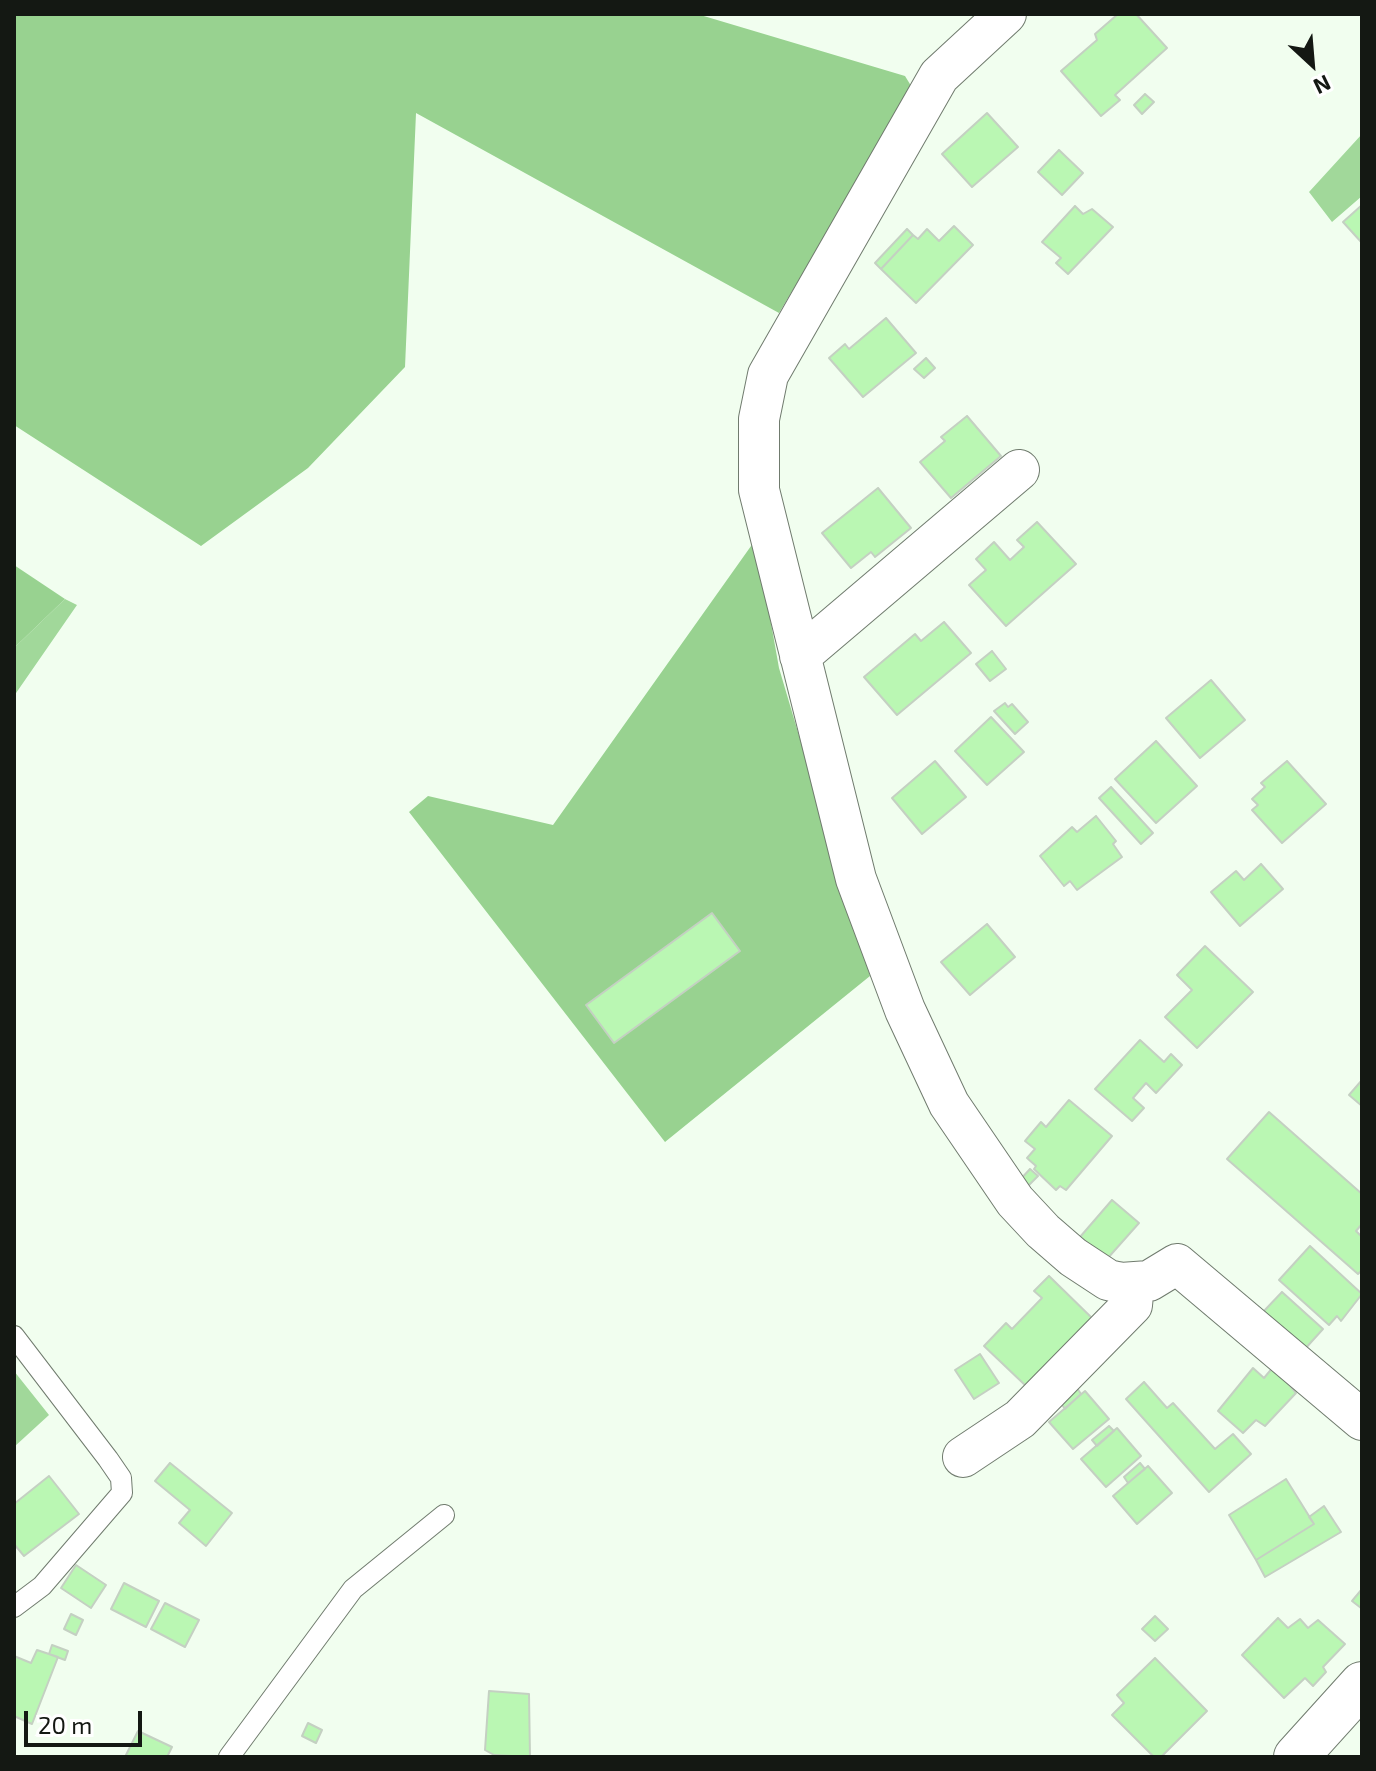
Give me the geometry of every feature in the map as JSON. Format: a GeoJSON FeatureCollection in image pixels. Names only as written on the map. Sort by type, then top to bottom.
{"type":"FeatureCollection","features":[{"type":"Feature","properties":{"kind":"street"},"geometry":{"type":"LineString","coordinates":[[1006,14],[939,76],[768,375],[759,419],[759,490],[856,879],[905,1010],[949,1104],[1007,1190],[1043,1231],[1108,1280],[1134,1284],[1149,1281],[1177,1264],[1362,1420]]}},
{"type":"Feature","properties":{"kind":"street"},"geometry":{"type":"LineString","coordinates":[[800,656],[1019,470]]}},
{"type":"Feature","properties":{"kind":"street"},"geometry":{"type":"LineString","coordinates":[[963,1457],[1020,1419],[1110,1328],[1132,1305],[1134,1284]]}},
{"type":"Feature","properties":{"kind":"street"},"geometry":{"type":"LineString","coordinates":[[1296,1757],[1362,1684]]}},
{"type":"Feature","properties":{"kind":"lane"},"geometry":{"type":"LineString","coordinates":[[14,1336],[108,1459],[121,1478],[122,1493],[42,1586],[14,1607]]}},
{"type":"Feature","properties":{"kind":"lane"},"geometry":{"type":"LineString","coordinates":[[229,1757],[353,1589],[444,1515]]}},
{"type":"Feature","properties":{"kind":"green space"},"geometry":{"type":"Polygon","coordinates":[[[14,14],[697,14],[905,76],[913,89],[779,313],[416,113],[405,367],[308,468],[201,546],[14,425],[14,14]]]}},
{"type":"Feature","properties":{"kind":"green space"},"geometry":{"type":"Polygon","coordinates":[[[1362,134],[1362,196],[1332,222],[1309,192],[1362,134]]]}},
{"type":"Feature","properties":{"kind":"green space"},"geometry":{"type":"Polygon","coordinates":[[[756,539],[779,668],[870,976],[665,1142],[409,812],[428,796],[553,825],[756,539]]]}},
{"type":"Feature","properties":{"kind":"green space"},"geometry":{"type":"Polygon","coordinates":[[[14,565],[65,599],[14,648],[14,565]]]}},
{"type":"Feature","properties":{"kind":"green space"},"geometry":{"type":"Polygon","coordinates":[[[65,599],[77,605],[14,696],[14,648],[65,599]]]}},
{"type":"Feature","properties":{"kind":"green space"},"geometry":{"type":"Polygon","coordinates":[[[14,1371],[49,1415],[14,1447],[14,1371]]]}},
{"type":"Feature","properties":{"kind":"building"},"geometry":{"type":"Polygon","coordinates":[[[1118,14],[1136,14],[1167,48],[1115,95],[1120,100],[1101,116],[1061,71],[1097,40],[1095,34],[1118,14]]]}},
{"type":"Feature","properties":{"kind":"building"},"geometry":{"type":"Polygon","coordinates":[[[1145,94],[1154,102],[1142,114],[1134,105],[1145,94]]]}},
{"type":"Feature","properties":{"kind":"building"},"geometry":{"type":"Polygon","coordinates":[[[987,113],[1018,147],[972,187],[942,154],[987,113]]]}},
{"type":"Feature","properties":{"kind":"building"},"geometry":{"type":"Polygon","coordinates":[[[1059,150],[1083,173],[1062,195],[1038,172],[1059,150]]]}},
{"type":"Feature","properties":{"kind":"building"},"geometry":{"type":"Polygon","coordinates":[[[1362,205],[1362,243],[1343,222],[1362,205]]]}},
{"type":"Feature","properties":{"kind":"building"},"geometry":{"type":"Polygon","coordinates":[[[1075,206],[1083,214],[1092,209],[1113,227],[1068,274],[1056,263],[1061,258],[1042,242],[1075,206]]]}},
{"type":"Feature","properties":{"kind":"building"},"geometry":{"type":"Polygon","coordinates":[[[954,226],[973,245],[916,303],[881,269],[913,235],[918,239],[927,229],[939,241],[954,226]]]}},
{"type":"Feature","properties":{"kind":"building"},"geometry":{"type":"Polygon","coordinates":[[[907,229],[913,235],[881,269],[875,263],[907,229]]]}},
{"type":"Feature","properties":{"kind":"building"},"geometry":{"type":"Polygon","coordinates":[[[886,318],[916,353],[863,397],[829,358],[845,344],[849,349],[886,318]]]}},
{"type":"Feature","properties":{"kind":"building"},"geometry":{"type":"Polygon","coordinates":[[[926,358],[935,368],[924,378],[914,369],[926,358]]]}},
{"type":"Feature","properties":{"kind":"building"},"geometry":{"type":"Polygon","coordinates":[[[967,416],[1001,456],[951,498],[920,462],[945,441],[941,437],[967,416]]]}},
{"type":"Feature","properties":{"kind":"building"},"geometry":{"type":"Polygon","coordinates":[[[878,488],[911,528],[875,557],[871,552],[851,568],[822,533],[878,488]]]}},
{"type":"Feature","properties":{"kind":"building"},"geometry":{"type":"Polygon","coordinates":[[[1037,522],[1076,564],[1006,626],[969,585],[986,570],[976,559],[994,542],[1010,560],[1024,547],[1017,540],[1037,522]]]}},
{"type":"Feature","properties":{"kind":"building"},"geometry":{"type":"Polygon","coordinates":[[[944,622],[971,653],[897,715],[864,677],[915,634],[921,641],[944,622]]]}},
{"type":"Feature","properties":{"kind":"building"},"geometry":{"type":"Polygon","coordinates":[[[992,651],[1006,669],[990,681],[976,664],[992,651]]]}},
{"type":"Feature","properties":{"kind":"building"},"geometry":{"type":"Polygon","coordinates":[[[1211,680],[1245,720],[1200,758],[1166,718],[1211,680]]]}},
{"type":"Feature","properties":{"kind":"building"},"geometry":{"type":"Polygon","coordinates":[[[1005,703],[1008,707],[1012,704],[1028,722],[1015,734],[994,711],[1005,703]]]}},
{"type":"Feature","properties":{"kind":"building"},"geometry":{"type":"Polygon","coordinates":[[[991,717],[1024,752],[987,785],[955,751],[991,717]]]}},
{"type":"Feature","properties":{"kind":"building"},"geometry":{"type":"Polygon","coordinates":[[[1156,741],[1197,786],[1156,823],[1115,779],[1156,741]]]}},
{"type":"Feature","properties":{"kind":"building"},"geometry":{"type":"Polygon","coordinates":[[[935,761],[966,797],[922,834],[892,798],[935,761]]]}},
{"type":"Feature","properties":{"kind":"building"},"geometry":{"type":"Polygon","coordinates":[[[1287,761],[1326,804],[1282,843],[1252,810],[1258,805],[1252,799],[1265,787],[1261,783],[1287,761]]]}},
{"type":"Feature","properties":{"kind":"building"},"geometry":{"type":"Polygon","coordinates":[[[1111,787],[1153,833],[1141,844],[1099,798],[1111,787]]]}},
{"type":"Feature","properties":{"kind":"building"},"geometry":{"type":"Polygon","coordinates":[[[1096,816],[1116,841],[1113,844],[1122,857],[1077,890],[1070,881],[1064,886],[1040,856],[1072,827],[1077,832],[1096,816]]]}},
{"type":"Feature","properties":{"kind":"building"},"geometry":{"type":"Polygon","coordinates":[[[1261,864],[1283,889],[1240,926],[1211,892],[1236,871],[1244,880],[1261,864]]]}},
{"type":"Feature","properties":{"kind":"building"},"geometry":{"type":"Polygon","coordinates":[[[712,913],[740,951],[614,1043],[586,1005],[712,913]]]}},
{"type":"Feature","properties":{"kind":"building"},"geometry":{"type":"Polygon","coordinates":[[[987,924],[1015,957],[970,995],[941,962],[987,924]]]}},
{"type":"Feature","properties":{"kind":"building"},"geometry":{"type":"Polygon","coordinates":[[[1205,946],[1253,992],[1197,1048],[1165,1017],[1192,990],[1177,975],[1205,946]]]}},
{"type":"Feature","properties":{"kind":"building"},"geometry":{"type":"Polygon","coordinates":[[[1140,1040],[1164,1062],[1171,1054],[1182,1065],[1156,1093],[1146,1083],[1133,1098],[1144,1108],[1132,1121],[1095,1089],[1140,1040]]]}},
{"type":"Feature","properties":{"kind":"building"},"geometry":{"type":"Polygon","coordinates":[[[1362,1080],[1362,1106],[1349,1095],[1362,1080]]]}},
{"type":"Feature","properties":{"kind":"building"},"geometry":{"type":"Polygon","coordinates":[[[1069,1100],[1112,1136],[1066,1190],[1060,1186],[1056,1190],[1027,1158],[1035,1149],[1025,1141],[1041,1122],[1046,1127],[1069,1100]]]}},
{"type":"Feature","properties":{"kind":"building"},"geometry":{"type":"Polygon","coordinates":[[[1269,1112],[1362,1194],[1362,1224],[1356,1231],[1362,1237],[1362,1270],[1358,1274],[1227,1159],[1269,1112]]]}},
{"type":"Feature","properties":{"kind":"building"},"geometry":{"type":"Polygon","coordinates":[[[1030,1169],[1038,1176],[1027,1187],[1019,1181],[1030,1169]]]}},
{"type":"Feature","properties":{"kind":"building"},"geometry":{"type":"Polygon","coordinates":[[[1112,1200],[1139,1223],[1107,1259],[1080,1237],[1112,1200]]]}},
{"type":"Feature","properties":{"kind":"building"},"geometry":{"type":"Polygon","coordinates":[[[1310,1246],[1362,1294],[1341,1321],[1337,1316],[1329,1325],[1279,1280],[1310,1246]]]}},
{"type":"Feature","properties":{"kind":"building"},"geometry":{"type":"Polygon","coordinates":[[[1049,1276],[1093,1319],[1026,1386],[984,1346],[1006,1323],[1012,1329],[1042,1298],[1034,1291],[1049,1276]]]}},
{"type":"Feature","properties":{"kind":"building"},"geometry":{"type":"Polygon","coordinates":[[[1282,1292],[1323,1329],[1304,1350],[1263,1312],[1282,1292]]]}},
{"type":"Feature","properties":{"kind":"building"},"geometry":{"type":"Polygon","coordinates":[[[980,1354],[999,1383],[974,1399],[955,1370],[980,1354]]]}},
{"type":"Feature","properties":{"kind":"building"},"geometry":{"type":"Polygon","coordinates":[[[1274,1366],[1296,1393],[1265,1426],[1256,1420],[1243,1433],[1218,1411],[1253,1368],[1264,1378],[1274,1366]]]}},
{"type":"Feature","properties":{"kind":"building"},"geometry":{"type":"Polygon","coordinates":[[[1144,1382],[1167,1408],[1173,1403],[1215,1449],[1233,1434],[1251,1454],[1209,1492],[1126,1399],[1144,1382]]]}},
{"type":"Feature","properties":{"kind":"building"},"geometry":{"type":"Polygon","coordinates":[[[1077,1388],[1081,1394],[1065,1409],[1060,1402],[1077,1388]]]}},
{"type":"Feature","properties":{"kind":"building"},"geometry":{"type":"Polygon","coordinates":[[[1085,1391],[1109,1419],[1073,1449],[1049,1422],[1085,1391]]]}},
{"type":"Feature","properties":{"kind":"building"},"geometry":{"type":"Polygon","coordinates":[[[1109,1426],[1114,1431],[1097,1446],[1092,1440],[1109,1426]]]}},
{"type":"Feature","properties":{"kind":"building"},"geometry":{"type":"Polygon","coordinates":[[[1117,1428],[1141,1456],[1106,1487],[1081,1459],[1117,1428]]]}},
{"type":"Feature","properties":{"kind":"building"},"geometry":{"type":"Polygon","coordinates":[[[170,1463],[232,1513],[206,1546],[179,1523],[190,1510],[155,1481],[170,1463]]]}},
{"type":"Feature","properties":{"kind":"building"},"geometry":{"type":"Polygon","coordinates":[[[1140,1463],[1145,1469],[1128,1483],[1124,1477],[1140,1463]]]}},
{"type":"Feature","properties":{"kind":"building"},"geometry":{"type":"Polygon","coordinates":[[[1148,1466],[1172,1493],[1137,1524],[1113,1496],[1148,1466]]]}},
{"type":"Feature","properties":{"kind":"building"},"geometry":{"type":"Polygon","coordinates":[[[49,1476],[79,1514],[24,1556],[14,1544],[14,1504],[49,1476]]]}},
{"type":"Feature","properties":{"kind":"building"},"geometry":{"type":"Polygon","coordinates":[[[1286,1479],[1314,1524],[1256,1560],[1229,1515],[1286,1479]]]}},
{"type":"Feature","properties":{"kind":"building"},"geometry":{"type":"Polygon","coordinates":[[[1324,1506],[1341,1532],[1265,1577],[1256,1560],[1314,1524],[1309,1517],[1324,1506]]]}},
{"type":"Feature","properties":{"kind":"building"},"geometry":{"type":"Polygon","coordinates":[[[76,1565],[106,1585],[91,1608],[61,1588],[76,1565]]]}},
{"type":"Feature","properties":{"kind":"building"},"geometry":{"type":"Polygon","coordinates":[[[124,1583],[159,1601],[146,1627],[111,1609],[124,1583]]]}},
{"type":"Feature","properties":{"kind":"building"},"geometry":{"type":"Polygon","coordinates":[[[1362,1589],[1362,1607],[1361,1608],[1352,1601],[1362,1589]]]}},
{"type":"Feature","properties":{"kind":"building"},"geometry":{"type":"Polygon","coordinates":[[[165,1603],[199,1620],[185,1647],[151,1629],[165,1603]]]}},
{"type":"Feature","properties":{"kind":"building"},"geometry":{"type":"Polygon","coordinates":[[[71,1614],[83,1620],[76,1635],[64,1629],[71,1614]]]}},
{"type":"Feature","properties":{"kind":"building"},"geometry":{"type":"Polygon","coordinates":[[[1155,1616],[1168,1629],[1155,1641],[1142,1629],[1155,1616]]]}},
{"type":"Feature","properties":{"kind":"building"},"geometry":{"type":"Polygon","coordinates":[[[1278,1618],[1288,1628],[1300,1619],[1308,1628],[1318,1620],[1345,1644],[1323,1667],[1326,1672],[1313,1686],[1305,1678],[1284,1698],[1242,1655],[1278,1618]]]}},
{"type":"Feature","properties":{"kind":"building"},"geometry":{"type":"Polygon","coordinates":[[[52,1645],[68,1651],[65,1660],[49,1654],[52,1645]]]}},
{"type":"Feature","properties":{"kind":"building"},"geometry":{"type":"Polygon","coordinates":[[[37,1650],[58,1657],[32,1724],[14,1716],[14,1656],[31,1663],[37,1650]]]}},
{"type":"Feature","properties":{"kind":"building"},"geometry":{"type":"Polygon","coordinates":[[[1155,1658],[1207,1711],[1161,1757],[1154,1757],[1112,1715],[1124,1703],[1117,1695],[1155,1658]]]}},
{"type":"Feature","properties":{"kind":"building"},"geometry":{"type":"Polygon","coordinates":[[[489,1691],[529,1694],[530,1757],[494,1755],[485,1750],[489,1691]]]}},
{"type":"Feature","properties":{"kind":"building"},"geometry":{"type":"Polygon","coordinates":[[[308,1723],[322,1730],[316,1743],[302,1736],[308,1723]]]}},
{"type":"Feature","properties":{"kind":"building"},"geometry":{"type":"Polygon","coordinates":[[[138,1731],[172,1747],[167,1757],[125,1757],[138,1731]]]}}]}
